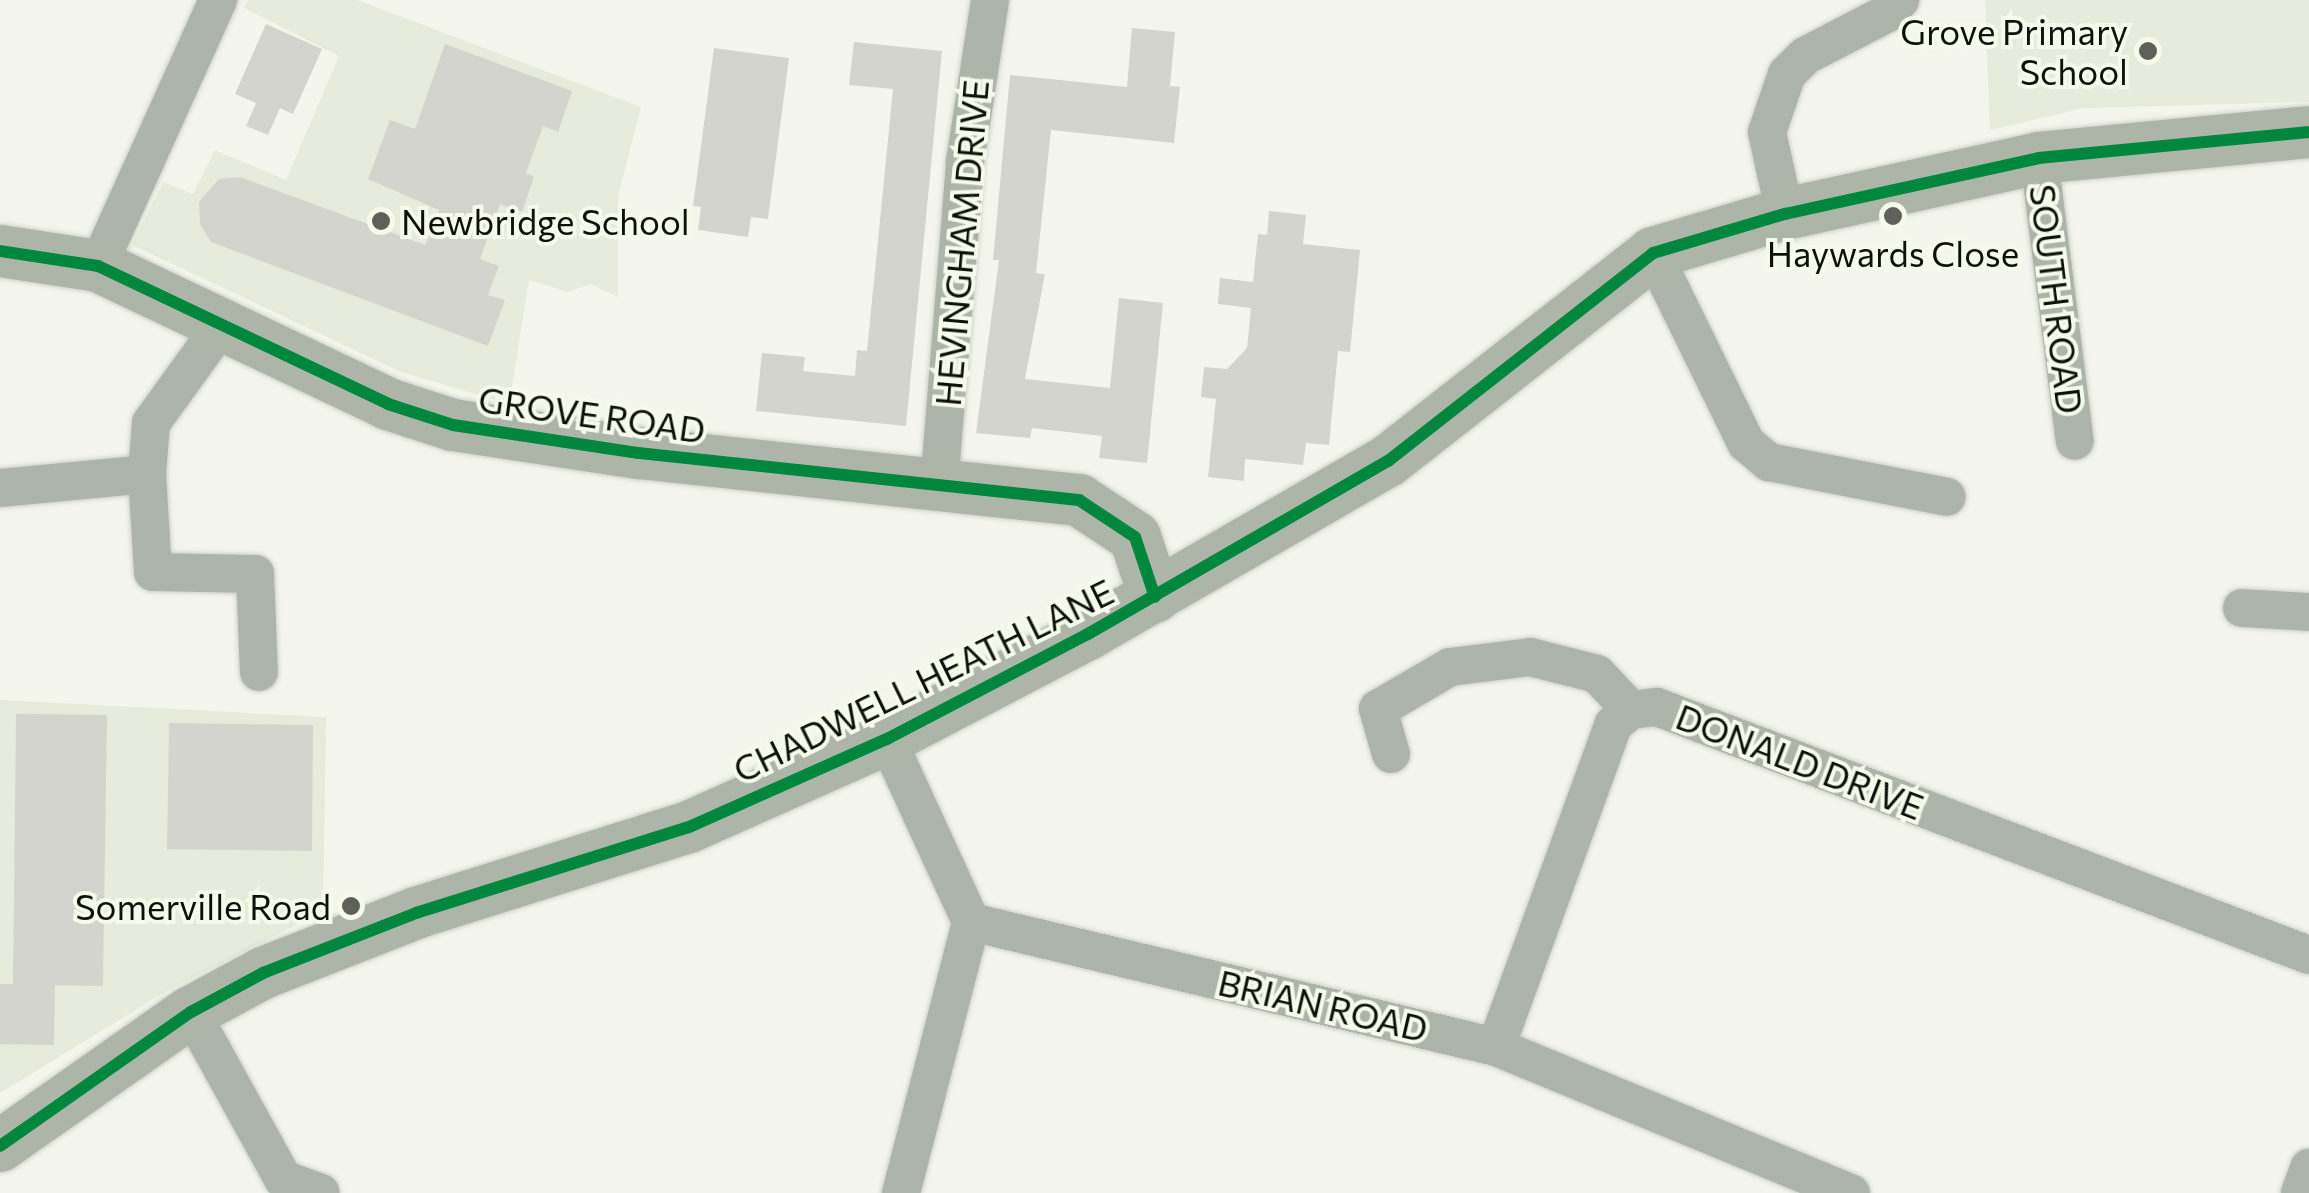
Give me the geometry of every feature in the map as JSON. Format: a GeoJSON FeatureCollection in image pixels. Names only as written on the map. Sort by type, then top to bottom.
{"type":"FeatureCollection","features":[{"type":"Feature","properties":{"kind":"street"},"geometry":{"type":"LineString","coordinates":[[98,266],[218,0]]}},
{"type":"Feature","properties":{"kind":"street","name":"HEVINGHAM DRIVE"},"geometry":{"type":"LineString","coordinates":[[939,488],[965,162],[990,0]]}},
{"type":"Feature","properties":{"kind":"street"},"geometry":{"type":"LineString","coordinates":[[1785,214],[1767,132],[1787,74],[1805,56],[1888,14],[1900,0]]}},
{"type":"Feature","properties":{"kind":"street","name":"CHADWELL HEATH LANE"},"geometry":{"type":"LineString","coordinates":[[0,1146],[191,1012],[322,946],[689,827],[888,739],[1154,597],[1388,462],[1653,252],[1785,214],[2039,158],[2309,132]]}},
{"type":"Feature","properties":{"kind":"street","name":"SOUTH ROAD"},"geometry":{"type":"LineString","coordinates":[[2039,158],[2075,441]]}},
{"type":"Feature","properties":{"kind":"street","name":"GROVE ROAD"},"geometry":{"type":"LineString","coordinates":[[0,250],[98,266],[388,404],[453,425],[939,488],[1079,500],[1110,515],[1135,538],[1154,597]]}},
{"type":"Feature","properties":{"kind":"street"},"geometry":{"type":"LineString","coordinates":[[1653,252],[1746,443],[1769,462],[1947,498]]}},
{"type":"Feature","properties":{"kind":"street"},"geometry":{"type":"LineString","coordinates":[[222,325],[151,423],[147,474],[152,572],[255,574],[260,672]]}},
{"type":"Feature","properties":{"kind":"street"},"geometry":{"type":"LineString","coordinates":[[0,488],[147,474]]}},
{"type":"Feature","properties":{"kind":"street"},"geometry":{"type":"LineString","coordinates":[[2242,608],[2309,612]]}},
{"type":"Feature","properties":{"kind":"street"},"geometry":{"type":"LineString","coordinates":[[1391,754],[1378,709],[1450,666],[1530,657],[1597,674],[1631,710]]}},
{"type":"Feature","properties":{"kind":"street","name":"DONALD DRIVE"},"geometry":{"type":"LineString","coordinates":[[1496,1046],[1614,725],[1631,710],[1657,707],[2309,955]]}},
{"type":"Feature","properties":{"kind":"street"},"geometry":{"type":"LineString","coordinates":[[888,739],[971,922],[901,1193]]}},
{"type":"Feature","properties":{"kind":"street","name":"BRIAN ROAD"},"geometry":{"type":"LineString","coordinates":[[971,922],[1496,1046],[1851,1193]]}},
{"type":"Feature","properties":{"kind":"street"},"geometry":{"type":"LineString","coordinates":[[191,1012],[282,1179],[321,1193]]}},
{"type":"Feature","properties":{"kind":"street"},"geometry":{"type":"LineString","coordinates":[[2300,1193],[2309,1168]]}},
{"type":"Feature","properties":{"kind":"shaded area","name":"Newbridge School"},"geometry":{"type":"Polygon","coordinates":[[[248,0],[357,0],[641,107],[618,196],[618,297],[591,284],[568,292],[529,280],[509,404],[401,372],[132,245],[163,182],[193,194],[215,150],[286,180],[339,56],[244,8],[248,0]]]}},
{"type":"Feature","properties":{"kind":"shaded area","name":"Grove Primary School"},"geometry":{"type":"Polygon","coordinates":[[[1985,0],[2309,0],[2309,102],[2084,108],[1990,130],[1985,0]]]}},
{"type":"Feature","properties":{"kind":"shaded area"},"geometry":{"type":"Polygon","coordinates":[[[0,700],[326,717],[323,911],[167,991],[0,1093],[0,700]]]}},
{"type":"Feature","properties":{"kind":"building"},"geometry":{"type":"Polygon","coordinates":[[[266,24],[322,49],[293,114],[280,108],[268,135],[246,126],[256,103],[235,94],[266,24]]]}},
{"type":"Feature","properties":{"kind":"building"},"geometry":{"type":"Polygon","coordinates":[[[1132,28],[1175,32],[1170,86],[1180,87],[1174,143],[1051,130],[1036,273],[1045,274],[1025,379],[1110,388],[1119,298],[1163,303],[1147,463],[1099,458],[1102,436],[1032,428],[1030,438],[976,433],[999,260],[993,260],[1010,75],[1127,87],[1132,28]]]}},
{"type":"Feature","properties":{"kind":"building"},"geometry":{"type":"Polygon","coordinates":[[[854,42],[942,51],[906,426],[756,411],[762,353],[805,357],[803,371],[855,376],[857,350],[867,351],[893,89],[849,85],[854,42]]]}},
{"type":"Feature","properties":{"kind":"building"},"geometry":{"type":"Polygon","coordinates":[[[445,44],[572,91],[558,132],[543,126],[526,173],[534,177],[522,212],[500,204],[480,259],[499,266],[488,295],[505,300],[488,346],[211,242],[200,224],[199,202],[219,179],[240,177],[425,245],[439,210],[368,179],[390,120],[415,129],[445,44]]]}},
{"type":"Feature","properties":{"kind":"building"},"geometry":{"type":"Polygon","coordinates":[[[714,48],[789,58],[768,219],[751,217],[748,237],[698,230],[701,207],[693,206],[714,48]]]}},
{"type":"Feature","properties":{"kind":"building"},"geometry":{"type":"Polygon","coordinates":[[[1269,211],[1306,215],[1303,244],[1360,250],[1350,352],[1338,351],[1329,445],[1306,443],[1303,465],[1245,459],[1244,481],[1208,477],[1216,399],[1201,397],[1204,367],[1227,369],[1247,348],[1251,308],[1218,304],[1220,278],[1253,282],[1258,234],[1267,235],[1269,211]]]}},
{"type":"Feature","properties":{"kind":"building"},"geometry":{"type":"Polygon","coordinates":[[[16,714],[107,715],[103,986],[55,985],[54,1045],[0,1044],[0,984],[13,984],[16,714]]]}},
{"type":"Feature","properties":{"kind":"building"},"geometry":{"type":"Polygon","coordinates":[[[169,723],[313,725],[312,851],[167,849],[169,723]]]}},
{"type":"Feature","properties":{"kind":"cycle path"},"geometry":{"type":"LineString","coordinates":[[0,1146],[191,1012],[263,973],[416,913],[689,827],[887,739],[1088,634],[1388,461],[1653,253],[1785,214],[2039,158],[2309,132]]}},
{"type":"Feature","properties":{"kind":"cycle path"},"geometry":{"type":"LineString","coordinates":[[0,251],[98,266],[388,404],[453,425],[639,453],[1079,500],[1135,537],[1155,597]]}},
{"type":"Feature","properties":{"kind":"place","name":"Grove Primary School"},"geometry":{"type":"Point","coordinates":[2148,51]}},
{"type":"Feature","properties":{"kind":"place","name":"Haywards Close"},"geometry":{"type":"Point","coordinates":[1893,216]}},
{"type":"Feature","properties":{"kind":"place","name":"Newbridge School"},"geometry":{"type":"Point","coordinates":[381,221]}},
{"type":"Feature","properties":{"kind":"place","name":"Somerville Road"},"geometry":{"type":"Point","coordinates":[351,906]}}]}
